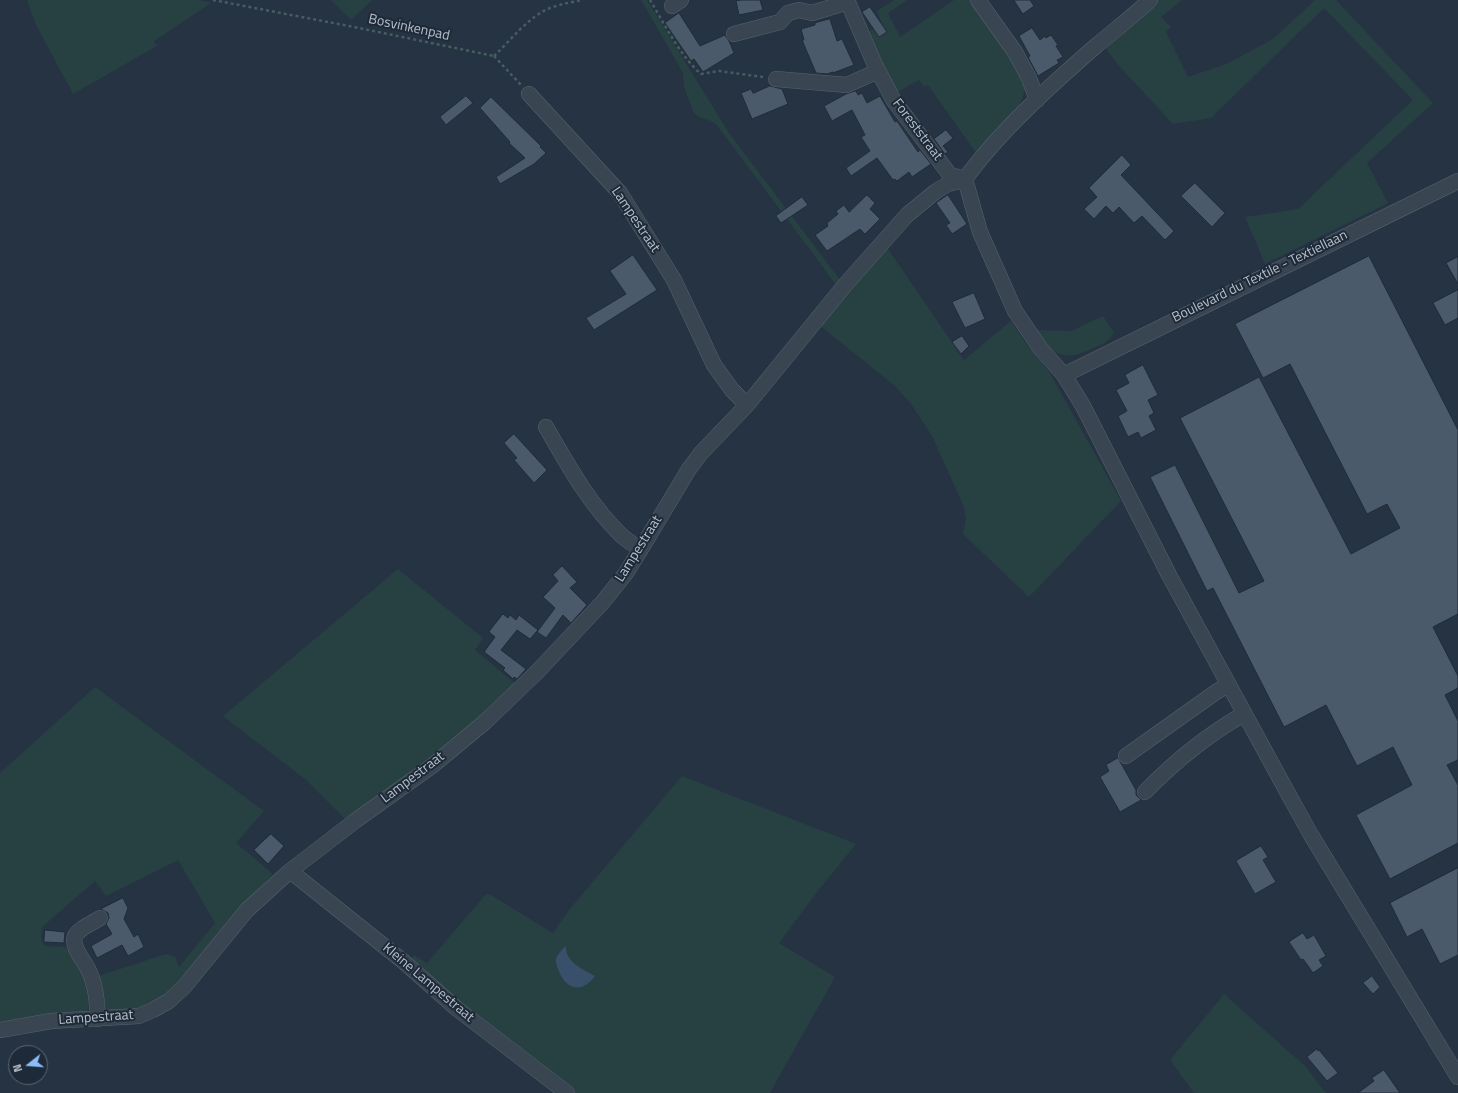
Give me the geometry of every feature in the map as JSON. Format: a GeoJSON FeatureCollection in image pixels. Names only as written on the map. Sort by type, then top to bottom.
{"type":"FeatureCollection","features":[{"type":"Feature","properties":{"kind":"street"},"geometry":{"type":"LineString","coordinates":[[978,0],[1015,52],[1029,78],[1037,100]]}},
{"type":"Feature","properties":{"kind":"street"},"geometry":{"type":"LineString","coordinates":[[1150,0],[1095,47],[1037,100],[994,145],[965,179],[980,232],[1015,312],[1040,348],[1064,375],[1083,406],[1169,575],[1311,835],[1458,1077]]}},
{"type":"Feature","properties":{"kind":"street"},"geometry":{"type":"LineString","coordinates":[[734,34],[780,22],[788,13],[799,10],[812,13],[848,1]]}},
{"type":"Feature","properties":{"kind":"street","name":"Foreststraat"},"geometry":{"type":"LineString","coordinates":[[848,1],[878,71],[894,101],[950,175],[965,179]]}},
{"type":"Feature","properties":{"kind":"street"},"geometry":{"type":"LineString","coordinates":[[776,79],[847,85],[878,71]]}},
{"type":"Feature","properties":{"kind":"street","name":"Lampestraat"},"geometry":{"type":"LineString","coordinates":[[529,94],[620,193],[674,280],[714,365],[732,390],[747,405]]}},
{"type":"Feature","properties":{"kind":"street","name":"Lampestraat"},"geometry":{"type":"LineString","coordinates":[[0,1030],[51,1021],[139,1016],[168,1001],[184,987],[247,910],[290,871],[355,821],[432,766],[485,722],[537,672],[602,603],[626,573],[688,469],[701,453],[747,405],[845,285],[907,215],[948,184],[965,179]]}},
{"type":"Feature","properties":{"kind":"street","name":"Boulevard du Textile - Textiellaan"},"geometry":{"type":"LineString","coordinates":[[1064,375],[1458,181]]}},
{"type":"Feature","properties":{"kind":"street"},"geometry":{"type":"LineString","coordinates":[[546,427],[596,509],[622,536],[641,549]]}},
{"type":"Feature","properties":{"kind":"street"},"geometry":{"type":"LineString","coordinates":[[1126,756],[1228,685]]}},
{"type":"Feature","properties":{"kind":"street"},"geometry":{"type":"LineString","coordinates":[[1145,792],[1163,773],[1217,731],[1244,714]]}},
{"type":"Feature","properties":{"kind":"street","name":"Kleine Lampestraat"},"geometry":{"type":"LineString","coordinates":[[290,871],[404,962],[456,1008],[567,1093]]}},
{"type":"Feature","properties":{"kind":"street"},"geometry":{"type":"LineString","coordinates":[[98,1019],[97,1003],[93,983],[88,968],[74,943],[75,937],[79,932],[100,918]]}},
{"type":"Feature","properties":{"kind":"path","name":"Bosvinkenpad"},"geometry":{"type":"LineString","coordinates":[[213,0],[494,56]]}},
{"type":"Feature","properties":{"kind":"path"},"geometry":{"type":"LineString","coordinates":[[529,94],[494,56],[537,16],[549,9],[583,0]]}},
{"type":"Feature","properties":{"kind":"path"},"geometry":{"type":"LineString","coordinates":[[650,0],[671,36],[692,66],[701,74],[719,71],[776,79]]}},
{"type":"Feature","properties":{"kind":"green space"},"geometry":{"type":"Polygon","coordinates":[[[27,0],[200,0],[211,3],[154,41],[157,46],[73,94],[36,25],[27,0]]]}},
{"type":"Feature","properties":{"kind":"green space"},"geometry":{"type":"Polygon","coordinates":[[[331,0],[372,0],[351,20],[331,0]]]}},
{"type":"Feature","properties":{"kind":"green space"},"geometry":{"type":"Polygon","coordinates":[[[641,0],[647,0],[729,133],[841,281],[837,286],[716,124],[699,117],[694,113],[684,87],[683,73],[641,0]]]}},
{"type":"Feature","properties":{"kind":"green space"},"geometry":{"type":"Polygon","coordinates":[[[894,0],[907,0],[888,13],[900,37],[954,0],[972,0],[1017,69],[1025,90],[1020,105],[976,153],[928,85],[924,87],[919,80],[894,94],[865,34],[882,24],[877,11],[894,0]]]}},
{"type":"Feature","properties":{"kind":"green space"},"geometry":{"type":"Polygon","coordinates":[[[1155,0],[1182,0],[1161,17],[1171,27],[1166,32],[1188,77],[1226,64],[1273,39],[1315,0],[1336,0],[1433,103],[1367,163],[1388,203],[1265,264],[1245,217],[1298,209],[1413,100],[1324,8],[1211,118],[1173,124],[1117,64],[1106,48],[1155,0]]]}},
{"type":"Feature","properties":{"kind":"green space"},"geometry":{"type":"Polygon","coordinates":[[[886,246],[964,360],[1011,321],[1027,345],[1050,373],[1121,501],[1029,597],[963,534],[966,518],[963,505],[932,436],[911,404],[895,386],[819,325],[886,246]]]}},
{"type":"Feature","properties":{"kind":"green space"},"geometry":{"type":"Polygon","coordinates":[[[1103,316],[1114,333],[1106,342],[1080,354],[1058,354],[1047,345],[1037,330],[1071,331],[1103,316]]]}},
{"type":"Feature","properties":{"kind":"green space"},"geometry":{"type":"Polygon","coordinates":[[[398,569],[483,638],[475,650],[517,685],[466,733],[346,820],[306,780],[223,716],[398,569]]]}},
{"type":"Feature","properties":{"kind":"green space"},"geometry":{"type":"Polygon","coordinates":[[[95,687],[264,811],[236,843],[273,874],[245,904],[188,971],[163,997],[144,1009],[109,1014],[105,1010],[98,976],[166,954],[175,957],[179,967],[215,923],[178,860],[106,896],[95,881],[42,927],[41,937],[44,946],[66,947],[77,962],[87,987],[89,1005],[88,1014],[0,1024],[0,773],[95,687]]]}},
{"type":"Feature","properties":{"kind":"green space"},"geometry":{"type":"Polygon","coordinates":[[[682,776],[856,844],[779,943],[835,977],[770,1093],[574,1093],[409,962],[414,955],[427,963],[486,894],[491,895],[553,933],[569,910],[682,776]],[[566,947],[556,962],[563,980],[595,976],[576,965],[569,957],[566,947]]]}},
{"type":"Feature","properties":{"kind":"green space"},"geometry":{"type":"Polygon","coordinates":[[[1224,994],[1305,1066],[1326,1093],[1194,1093],[1170,1060],[1224,994]]]}},
{"type":"Feature","properties":{"kind":"water"},"geometry":{"type":"Polygon","coordinates":[[[566,946],[566,952],[572,961],[580,968],[595,976],[586,985],[581,987],[572,986],[564,980],[560,974],[556,960],[559,953],[566,946]]]}},
{"type":"Feature","properties":{"kind":"building"},"geometry":{"type":"Polygon","coordinates":[[[760,0],[763,10],[739,15],[736,1],[760,0]]]}},
{"type":"Feature","properties":{"kind":"building"},"geometry":{"type":"Polygon","coordinates":[[[1014,0],[1030,0],[1034,6],[1023,14],[1014,0]]]}},
{"type":"Feature","properties":{"kind":"building"},"geometry":{"type":"Polygon","coordinates":[[[870,7],[887,32],[879,37],[862,12],[870,7]]]}},
{"type":"Feature","properties":{"kind":"building"},"geometry":{"type":"Polygon","coordinates":[[[679,13],[700,46],[725,35],[734,53],[703,72],[694,59],[691,61],[665,23],[679,13]]]}},
{"type":"Feature","properties":{"kind":"building"},"geometry":{"type":"Polygon","coordinates":[[[830,19],[837,41],[842,39],[854,65],[833,73],[816,73],[802,40],[804,40],[801,29],[830,19]]]}},
{"type":"Feature","properties":{"kind":"building"},"geometry":{"type":"Polygon","coordinates":[[[1032,28],[1040,40],[1045,36],[1046,38],[1051,35],[1058,45],[1056,46],[1063,57],[1057,60],[1059,63],[1038,76],[1028,57],[1030,56],[1019,36],[1032,28]]]}},
{"type":"Feature","properties":{"kind":"building"},"geometry":{"type":"Polygon","coordinates":[[[770,86],[782,89],[788,104],[752,119],[741,93],[751,89],[753,93],[770,86]]]}},
{"type":"Feature","properties":{"kind":"building"},"geometry":{"type":"Polygon","coordinates":[[[856,91],[858,95],[862,93],[867,103],[880,96],[895,122],[897,121],[918,152],[920,150],[931,164],[912,177],[909,172],[897,181],[895,179],[893,180],[877,158],[851,176],[846,168],[870,151],[861,137],[865,135],[852,110],[832,121],[824,106],[846,94],[856,91]]]}},
{"type":"Feature","properties":{"kind":"building"},"geometry":{"type":"Polygon","coordinates":[[[466,96],[473,103],[446,125],[440,117],[466,96]]]}},
{"type":"Feature","properties":{"kind":"building"},"geometry":{"type":"Polygon","coordinates":[[[491,97],[541,146],[540,147],[546,153],[534,164],[500,184],[496,177],[525,158],[509,143],[510,142],[480,108],[491,97]]]}},
{"type":"Feature","properties":{"kind":"building"},"geometry":{"type":"Polygon","coordinates":[[[946,130],[953,138],[943,146],[948,152],[945,154],[934,139],[946,130]]]}},
{"type":"Feature","properties":{"kind":"building"},"geometry":{"type":"Polygon","coordinates":[[[1122,155],[1131,165],[1121,175],[1174,231],[1165,240],[1142,216],[1134,223],[1119,207],[1113,213],[1106,206],[1094,219],[1084,209],[1097,197],[1089,188],[1122,155]]]}},
{"type":"Feature","properties":{"kind":"building"},"geometry":{"type":"Polygon","coordinates":[[[1195,183],[1225,213],[1212,227],[1181,196],[1195,183]]]}},
{"type":"Feature","properties":{"kind":"building"},"geometry":{"type":"Polygon","coordinates":[[[867,195],[875,203],[870,209],[880,219],[865,234],[860,229],[827,251],[815,235],[828,226],[827,223],[838,214],[836,211],[844,205],[849,212],[867,195]]]}},
{"type":"Feature","properties":{"kind":"building"},"geometry":{"type":"Polygon","coordinates":[[[948,195],[967,224],[952,234],[946,225],[950,223],[936,203],[948,195]]]}},
{"type":"Feature","properties":{"kind":"building"},"geometry":{"type":"Polygon","coordinates":[[[802,197],[808,205],[781,223],[776,216],[802,197]]]}},
{"type":"Feature","properties":{"kind":"building"},"geometry":{"type":"Polygon","coordinates":[[[633,255],[657,290],[594,330],[586,318],[626,294],[610,271],[633,255]]]}},
{"type":"Feature","properties":{"kind":"building"},"geometry":{"type":"Polygon","coordinates":[[[1369,256],[1458,430],[1458,614],[1433,627],[1458,676],[1458,688],[1445,695],[1458,721],[1458,760],[1447,765],[1458,785],[1458,843],[1390,879],[1356,815],[1412,785],[1393,747],[1357,766],[1326,705],[1284,727],[1213,588],[1207,591],[1150,477],[1175,465],[1239,593],[1264,581],[1180,418],[1259,377],[1351,554],[1400,528],[1387,504],[1367,514],[1290,364],[1263,378],[1235,324],[1369,256]]]}},
{"type":"Feature","properties":{"kind":"building"},"geometry":{"type":"Polygon","coordinates":[[[1458,257],[1458,284],[1446,263],[1458,257]]]}},
{"type":"Feature","properties":{"kind":"building"},"geometry":{"type":"Polygon","coordinates":[[[1458,290],[1458,318],[1445,325],[1433,303],[1458,290]]]}},
{"type":"Feature","properties":{"kind":"building"},"geometry":{"type":"Polygon","coordinates":[[[974,293],[985,319],[965,328],[952,302],[974,293]]]}},
{"type":"Feature","properties":{"kind":"building"},"geometry":{"type":"Polygon","coordinates":[[[962,336],[969,346],[961,354],[952,342],[962,336]]]}},
{"type":"Feature","properties":{"kind":"building"},"geometry":{"type":"Polygon","coordinates":[[[1143,365],[1158,395],[1148,400],[1154,413],[1149,416],[1156,430],[1141,438],[1138,432],[1128,437],[1118,416],[1127,411],[1116,390],[1129,383],[1125,375],[1143,365]]]}},
{"type":"Feature","properties":{"kind":"building"},"geometry":{"type":"Polygon","coordinates":[[[514,434],[547,470],[534,483],[514,460],[517,458],[504,443],[514,434]]]}},
{"type":"Feature","properties":{"kind":"building"},"geometry":{"type":"Polygon","coordinates":[[[562,566],[577,582],[570,588],[587,605],[571,623],[563,615],[546,638],[537,632],[555,608],[543,597],[558,581],[553,575],[562,566]]]}},
{"type":"Feature","properties":{"kind":"building"},"geometry":{"type":"Polygon","coordinates":[[[503,614],[508,618],[510,615],[516,620],[519,615],[538,630],[530,639],[517,630],[501,650],[526,669],[517,679],[514,677],[513,679],[503,670],[505,668],[484,652],[495,637],[489,632],[503,614]]]}},
{"type":"Feature","properties":{"kind":"building"},"geometry":{"type":"Polygon","coordinates":[[[1118,758],[1136,790],[1136,795],[1141,800],[1120,812],[1100,777],[1109,771],[1106,765],[1118,758]]]}},
{"type":"Feature","properties":{"kind":"building"},"geometry":{"type":"Polygon","coordinates":[[[271,834],[284,846],[268,864],[254,850],[271,834]]]}},
{"type":"Feature","properties":{"kind":"building"},"geometry":{"type":"Polygon","coordinates":[[[1261,846],[1268,857],[1263,860],[1276,882],[1255,894],[1236,861],[1261,846]]]}},
{"type":"Feature","properties":{"kind":"building"},"geometry":{"type":"Polygon","coordinates":[[[1458,868],[1458,955],[1440,964],[1422,929],[1407,937],[1390,903],[1458,868]]]}},
{"type":"Feature","properties":{"kind":"building"},"geometry":{"type":"Polygon","coordinates":[[[123,898],[128,908],[124,919],[134,937],[138,934],[144,947],[128,956],[122,945],[97,958],[91,946],[112,934],[106,924],[109,918],[108,913],[101,909],[123,898]]]}},
{"type":"Feature","properties":{"kind":"building"},"geometry":{"type":"Polygon","coordinates":[[[45,930],[65,932],[64,943],[44,942],[45,930]]]}},
{"type":"Feature","properties":{"kind":"building"},"geometry":{"type":"Polygon","coordinates":[[[1303,933],[1307,939],[1314,935],[1326,956],[1319,960],[1323,966],[1313,973],[1303,959],[1301,960],[1289,942],[1303,933]]]}},
{"type":"Feature","properties":{"kind":"building"},"geometry":{"type":"Polygon","coordinates":[[[1372,976],[1380,987],[1373,994],[1363,983],[1372,976]]]}},
{"type":"Feature","properties":{"kind":"building"},"geometry":{"type":"Polygon","coordinates":[[[1317,1049],[1338,1073],[1327,1081],[1307,1057],[1317,1049]]]}},
{"type":"Feature","properties":{"kind":"building"},"geometry":{"type":"Polygon","coordinates":[[[1384,1070],[1400,1093],[1358,1093],[1374,1081],[1372,1078],[1384,1070]]]}}]}
